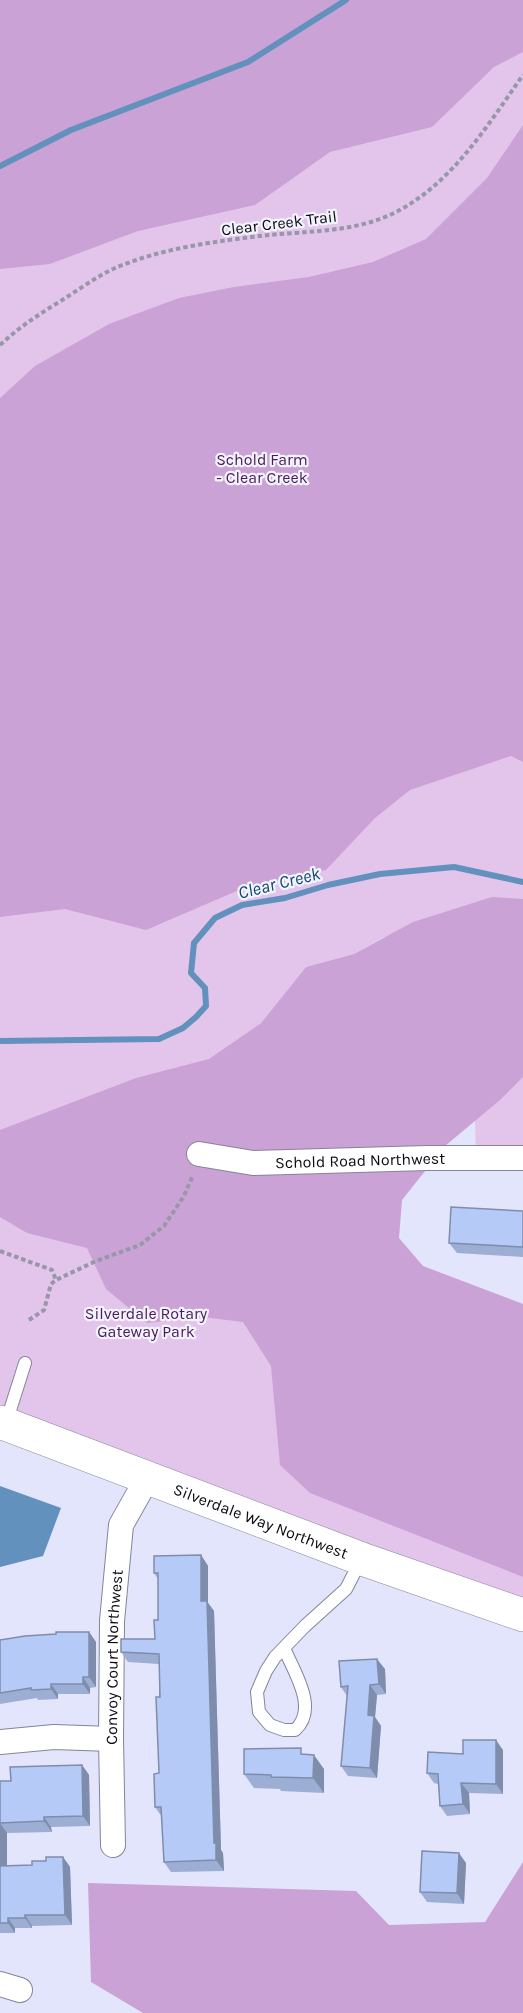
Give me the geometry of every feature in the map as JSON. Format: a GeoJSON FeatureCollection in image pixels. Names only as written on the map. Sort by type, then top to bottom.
{"type":"FeatureCollection","features":[{"type":"Feature","properties":{"kind":"main road","name":"Silverdale Way Northwest"},"geometry":{"type":"LineString","coordinates":[[3,1423],[362,1559],[523,1615]]}},
{"type":"Feature","properties":{"kind":"street","name":"Schold Road Northwest"},"geometry":{"type":"LineString","coordinates":[[199,1154],[253,1163],[523,1158]]}},
{"type":"Feature","properties":{"kind":"street","name":"Convoy Court Northwest"},"geometry":{"type":"LineString","coordinates":[[113,1845],[112,1621],[121,1525],[148,1477]]}},
{"type":"Feature","properties":{"kind":"street"},"geometry":{"type":"LineString","coordinates":[[0,1742],[54,1737],[111,1739]]}},
{"type":"Feature","properties":{"kind":"lane"},"geometry":{"type":"LineString","coordinates":[[3,1423],[25,1363]]}},
{"type":"Feature","properties":{"kind":"lane"},"geometry":{"type":"LineString","coordinates":[[284,1648],[302,1689],[306,1711],[303,1723],[295,1730],[284,1730],[270,1725],[259,1712],[257,1692],[275,1657],[304,1626],[346,1589],[362,1559]]}},
{"type":"Feature","properties":{"kind":"path","name":"Clear Creek Trail"},"geometry":{"type":"LineString","coordinates":[[0,345],[14,331],[88,284],[113,269],[140,259],[232,240],[350,227],[393,213],[434,186],[451,171],[474,144],[523,75]]}},
{"type":"Feature","properties":{"kind":"path"},"geometry":{"type":"LineString","coordinates":[[29,1320],[44,1310],[51,1284],[56,1280],[96,1261],[140,1245],[164,1226],[184,1196],[199,1154]]}},
{"type":"Feature","properties":{"kind":"path"},"geometry":{"type":"LineString","coordinates":[[0,1251],[52,1270],[56,1280]]}},
{"type":"Feature","properties":{"kind":"green space","name":"Schold Farm - Clear Creek"},"geometry":{"type":"Polygon","coordinates":[[[0,0],[523,0],[523,1158],[476,1158],[470,937],[384,937],[354,954],[306,967],[261,1023],[228,1046],[231,1205],[523,1313],[523,1615],[0,1422],[0,0]]]}},
{"type":"Feature","properties":{"kind":"green space"},"geometry":{"type":"Polygon","coordinates":[[[0,0],[523,0],[523,52],[494,67],[432,127],[330,152],[255,205],[138,231],[50,264],[0,269],[0,0]]]}},
{"type":"Feature","properties":{"kind":"green space"},"geometry":{"type":"Polygon","coordinates":[[[523,125],[523,762],[511,756],[410,790],[375,818],[326,870],[239,890],[146,930],[65,909],[0,917],[0,398],[35,366],[109,324],[179,298],[234,287],[309,277],[373,262],[426,239],[487,178],[523,125]]]}},
{"type":"Feature","properties":{"kind":"green space","name":"Silverdale Rotary Gateway Park"},"geometry":{"type":"Polygon","coordinates":[[[492,897],[523,899],[523,1077],[500,1100],[445,1146],[402,1200],[399,1238],[423,1266],[523,1304],[523,1577],[310,1493],[280,1465],[271,1366],[243,1322],[202,1317],[147,1323],[106,1289],[87,1248],[27,1233],[0,1217],[0,1130],[136,1078],[209,1059],[261,1023],[306,967],[354,954],[413,922],[492,897]]]}},
{"type":"Feature","properties":{"kind":"green space"},"geometry":{"type":"Polygon","coordinates":[[[523,1862],[523,2013],[143,2013],[91,1982],[88,1883],[356,1891],[389,1925],[485,1922],[523,1862]]]}},
{"type":"Feature","properties":{"kind":"water"},"geometry":{"type":"Polygon","coordinates":[[[0,1486],[61,1508],[43,1556],[0,1567],[0,1486]]]}},
{"type":"Feature","properties":{"kind":"building"},"geometry":{"type":"Polygon","coordinates":[[[451,1207],[523,1211],[523,1247],[449,1243],[451,1207]]]}},
{"type":"Feature","properties":{"kind":"building"},"geometry":{"type":"Polygon","coordinates":[[[201,1555],[201,1601],[207,1601],[216,1860],[164,1862],[161,1807],[155,1807],[154,1774],[159,1773],[156,1697],[160,1697],[159,1654],[121,1652],[121,1639],[155,1639],[154,1620],[158,1620],[158,1573],[154,1573],[154,1556],[201,1555]]]}},
{"type":"Feature","properties":{"kind":"building"},"geometry":{"type":"Polygon","coordinates":[[[56,1632],[89,1632],[89,1677],[83,1677],[83,1684],[51,1684],[51,1689],[31,1690],[31,1688],[0,1693],[0,1640],[56,1634],[56,1632]]]}},
{"type":"Feature","properties":{"kind":"building"},"geometry":{"type":"Polygon","coordinates":[[[377,1659],[379,1684],[370,1685],[368,1715],[374,1716],[370,1768],[341,1766],[348,1686],[341,1687],[339,1661],[377,1659]]]}},
{"type":"Feature","properties":{"kind":"building"},"geometry":{"type":"Polygon","coordinates":[[[463,1740],[496,1740],[496,1784],[461,1783],[463,1804],[440,1806],[438,1774],[427,1773],[428,1752],[463,1754],[463,1740]]]}},
{"type":"Feature","properties":{"kind":"building"},"geometry":{"type":"Polygon","coordinates":[[[301,1748],[301,1754],[314,1755],[313,1778],[244,1774],[244,1749],[301,1748]]]}},
{"type":"Feature","properties":{"kind":"building"},"geometry":{"type":"Polygon","coordinates":[[[82,1765],[83,1816],[44,1817],[44,1821],[0,1823],[0,1781],[11,1781],[10,1767],[82,1765]]]}},
{"type":"Feature","properties":{"kind":"building"},"geometry":{"type":"Polygon","coordinates":[[[422,1851],[459,1853],[457,1893],[420,1892],[422,1851]]]}},
{"type":"Feature","properties":{"kind":"building"},"geometry":{"type":"Polygon","coordinates":[[[46,1857],[63,1857],[65,1915],[25,1915],[25,1918],[8,1918],[8,1923],[0,1923],[0,1866],[32,1865],[32,1861],[46,1861],[46,1857]]]}},
{"type":"Feature","properties":{"kind":"waterway"},"geometry":{"type":"LineString","coordinates":[[0,166],[71,130],[248,62],[346,0]]}},
{"type":"Feature","properties":{"kind":"waterway","name":"Clear Creek"},"geometry":{"type":"LineString","coordinates":[[0,1041],[159,1039],[183,1028],[206,1006],[205,988],[191,973],[194,943],[215,918],[242,905],[285,898],[328,885],[380,874],[454,867],[523,882]]}}]}
